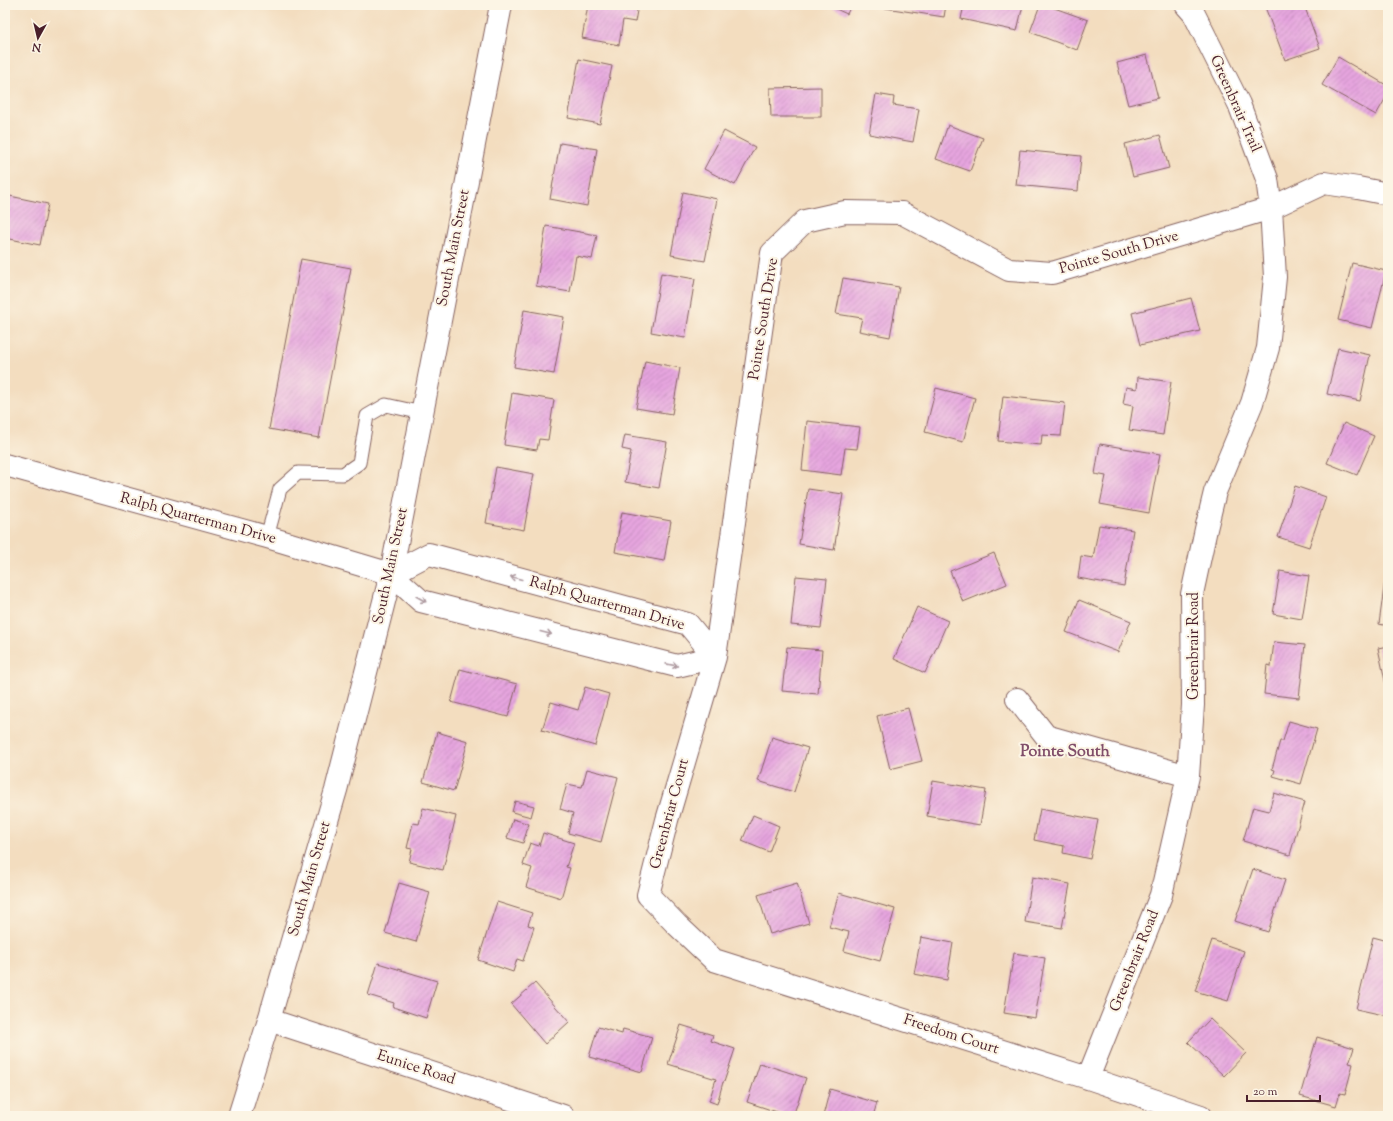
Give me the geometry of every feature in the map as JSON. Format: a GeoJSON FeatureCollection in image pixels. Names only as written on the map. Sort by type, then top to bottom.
{"type":"FeatureCollection","features":[{"type":"Feature","properties":{"kind":"street","name":"South Main Street"},"geometry":{"type":"LineString","coordinates":[[239,1116],[269,1020],[336,790],[391,574],[501,5]]}},
{"type":"Feature","properties":{"kind":"street","name":"Greenbrair Trail"},"geometry":{"type":"LineString","coordinates":[[1186,5],[1194,14],[1239,104],[1267,179],[1271,208]]}},
{"type":"Feature","properties":{"kind":"street","name":"Pointe South Drive"},"geometry":{"type":"LineString","coordinates":[[715,657],[772,253],[805,221],[845,212],[902,213],[1009,270],[1052,273],[1271,208],[1324,183],[1388,194]]}},
{"type":"Feature","properties":{"kind":"street","name":"Greenbrair Road"},"geometry":{"type":"LineString","coordinates":[[1088,1078],[1161,895],[1188,776],[1194,705],[1192,594],[1215,492],[1252,402],[1268,348],[1275,277],[1271,208]]}},
{"type":"Feature","properties":{"kind":"street","name":"Ralph Quarterman Drive"},"geometry":{"type":"LineString","coordinates":[[5,465],[267,537],[391,574],[422,601],[677,666],[715,657],[688,624],[429,554],[391,574]]}},
{"type":"Feature","properties":{"kind":"street","name":"Greenbriar Court"},"geometry":{"type":"LineString","coordinates":[[704,950],[648,895],[715,657]]}},
{"type":"Feature","properties":{"kind":"street"},"geometry":{"type":"LineString","coordinates":[[1017,699],[1046,736],[1188,776]]}},
{"type":"Feature","properties":{"kind":"street","name":"Freedom Court"},"geometry":{"type":"LineString","coordinates":[[704,950],[714,960],[1088,1078],[1201,1116]]}},
{"type":"Feature","properties":{"kind":"street","name":"Eunice Road"},"geometry":{"type":"LineString","coordinates":[[269,1020],[563,1116]]}},
{"type":"Feature","properties":{"kind":"lane"},"geometry":{"type":"LineString","coordinates":[[267,537],[280,489],[298,473],[343,474],[359,463],[367,416],[386,405],[422,413]]}},
{"type":"Feature","properties":{"kind":"building"},"geometry":{"type":"Polygon","coordinates":[[[588,5],[638,5],[635,22],[623,20],[619,45],[582,38],[588,5]]]}},
{"type":"Feature","properties":{"kind":"building"},"geometry":{"type":"Polygon","coordinates":[[[827,5],[851,5],[847,14],[827,5]]]}},
{"type":"Feature","properties":{"kind":"building"},"geometry":{"type":"Polygon","coordinates":[[[879,5],[946,5],[944,17],[879,7],[879,5]]]}},
{"type":"Feature","properties":{"kind":"building"},"geometry":{"type":"Polygon","coordinates":[[[964,5],[1023,5],[1017,31],[961,19],[964,5]]]}},
{"type":"Feature","properties":{"kind":"building"},"geometry":{"type":"Polygon","coordinates":[[[1040,5],[1046,5],[1088,20],[1077,50],[1030,32],[1040,5]]]}},
{"type":"Feature","properties":{"kind":"building"},"geometry":{"type":"Polygon","coordinates":[[[1271,5],[1304,5],[1320,48],[1285,60],[1265,7],[1271,5]]]}},
{"type":"Feature","properties":{"kind":"building"},"geometry":{"type":"Polygon","coordinates":[[[1147,55],[1158,98],[1128,105],[1117,63],[1147,55]]]}},
{"type":"Feature","properties":{"kind":"building"},"geometry":{"type":"Polygon","coordinates":[[[1338,57],[1388,86],[1388,94],[1376,115],[1322,85],[1338,57]]]}},
{"type":"Feature","properties":{"kind":"building"},"geometry":{"type":"Polygon","coordinates":[[[579,59],[612,66],[600,124],[568,118],[579,59]]]}},
{"type":"Feature","properties":{"kind":"building"},"geometry":{"type":"Polygon","coordinates":[[[821,87],[821,117],[771,117],[770,88],[821,87]]]}},
{"type":"Feature","properties":{"kind":"building"},"geometry":{"type":"Polygon","coordinates":[[[876,94],[894,97],[893,105],[919,109],[913,142],[869,134],[876,94]]]}},
{"type":"Feature","properties":{"kind":"building"},"geometry":{"type":"Polygon","coordinates":[[[948,125],[983,138],[970,171],[936,159],[948,125]]]}},
{"type":"Feature","properties":{"kind":"building"},"geometry":{"type":"Polygon","coordinates":[[[724,131],[755,147],[735,185],[704,169],[724,131]]]}},
{"type":"Feature","properties":{"kind":"building"},"geometry":{"type":"Polygon","coordinates":[[[1160,135],[1169,168],[1133,177],[1125,144],[1160,135]]]}},
{"type":"Feature","properties":{"kind":"building"},"geometry":{"type":"Polygon","coordinates":[[[560,143],[597,149],[587,206],[550,199],[560,143]]]}},
{"type":"Feature","properties":{"kind":"building"},"geometry":{"type":"Polygon","coordinates":[[[1020,150],[1081,156],[1078,191],[1016,185],[1020,150]]]}},
{"type":"Feature","properties":{"kind":"building"},"geometry":{"type":"Polygon","coordinates":[[[683,192],[717,199],[705,261],[671,255],[683,192]]]}},
{"type":"Feature","properties":{"kind":"building"},"geometry":{"type":"Polygon","coordinates":[[[5,195],[48,204],[40,245],[5,238],[5,195]]]}},
{"type":"Feature","properties":{"kind":"building"},"geometry":{"type":"Polygon","coordinates":[[[546,226],[597,235],[592,259],[576,256],[570,292],[536,286],[546,226]]]}},
{"type":"Feature","properties":{"kind":"building"},"geometry":{"type":"Polygon","coordinates":[[[301,259],[351,268],[319,438],[269,429],[301,259]]]}},
{"type":"Feature","properties":{"kind":"building"},"geometry":{"type":"Polygon","coordinates":[[[1352,263],[1386,271],[1372,328],[1338,320],[1352,263]]]}},
{"type":"Feature","properties":{"kind":"building"},"geometry":{"type":"Polygon","coordinates":[[[661,273],[695,279],[685,338],[651,332],[661,273]]]}},
{"type":"Feature","properties":{"kind":"building"},"geometry":{"type":"Polygon","coordinates":[[[843,278],[899,287],[890,337],[859,331],[862,318],[836,314],[843,278]]]}},
{"type":"Feature","properties":{"kind":"building"},"geometry":{"type":"Polygon","coordinates":[[[1191,298],[1200,331],[1140,345],[1132,313],[1191,298]]]}},
{"type":"Feature","properties":{"kind":"building"},"geometry":{"type":"Polygon","coordinates":[[[524,310],[564,317],[554,374],[514,367],[524,310]]]}},
{"type":"Feature","properties":{"kind":"building"},"geometry":{"type":"Polygon","coordinates":[[[1338,348],[1370,355],[1360,401],[1327,394],[1338,348]]]}},
{"type":"Feature","properties":{"kind":"building"},"geometry":{"type":"Polygon","coordinates":[[[645,361],[680,368],[672,414],[636,408],[645,361]]]}},
{"type":"Feature","properties":{"kind":"building"},"geometry":{"type":"Polygon","coordinates":[[[1138,377],[1171,382],[1163,435],[1129,430],[1133,406],[1123,404],[1126,387],[1137,389],[1138,377]]]}},
{"type":"Feature","properties":{"kind":"building"},"geometry":{"type":"Polygon","coordinates":[[[936,388],[975,398],[963,442],[925,432],[936,388]]]}},
{"type":"Feature","properties":{"kind":"building"},"geometry":{"type":"Polygon","coordinates":[[[512,393],[554,400],[548,440],[539,439],[537,450],[504,445],[512,393]]]}},
{"type":"Feature","properties":{"kind":"building"},"geometry":{"type":"Polygon","coordinates":[[[1003,396],[1065,403],[1061,436],[1042,435],[1041,445],[998,441],[1003,396]]]}},
{"type":"Feature","properties":{"kind":"building"},"geometry":{"type":"Polygon","coordinates":[[[807,421],[860,427],[857,449],[845,448],[841,475],[802,470],[807,421]]]}},
{"type":"Feature","properties":{"kind":"building"},"geometry":{"type":"Polygon","coordinates":[[[1344,423],[1374,436],[1357,475],[1327,463],[1344,423]]]}},
{"type":"Feature","properties":{"kind":"building"},"geometry":{"type":"Polygon","coordinates":[[[625,435],[667,442],[659,488],[625,482],[631,451],[622,449],[625,435]]]}},
{"type":"Feature","properties":{"kind":"building"},"geometry":{"type":"Polygon","coordinates":[[[1100,444],[1160,454],[1149,513],[1100,504],[1106,476],[1095,474],[1100,444]]]}},
{"type":"Feature","properties":{"kind":"building"},"geometry":{"type":"Polygon","coordinates":[[[496,467],[534,474],[524,530],[486,523],[496,467]]]}},
{"type":"Feature","properties":{"kind":"building"},"geometry":{"type":"Polygon","coordinates":[[[1295,486],[1326,497],[1309,547],[1278,537],[1295,486]]]}},
{"type":"Feature","properties":{"kind":"building"},"geometry":{"type":"Polygon","coordinates":[[[808,489],[843,494],[834,550],[799,544],[808,489]]]}},
{"type":"Feature","properties":{"kind":"building"},"geometry":{"type":"Polygon","coordinates":[[[622,512],[671,521],[664,561],[615,552],[622,512]]]}},
{"type":"Feature","properties":{"kind":"building"},"geometry":{"type":"Polygon","coordinates":[[[1099,525],[1133,530],[1124,586],[1078,578],[1081,556],[1093,558],[1099,525]]]}},
{"type":"Feature","properties":{"kind":"building"},"geometry":{"type":"Polygon","coordinates":[[[994,553],[1007,584],[963,602],[950,571],[994,553]]]}},
{"type":"Feature","properties":{"kind":"building"},"geometry":{"type":"Polygon","coordinates":[[[1388,565],[1388,626],[1379,624],[1388,565]]]}},
{"type":"Feature","properties":{"kind":"building"},"geometry":{"type":"Polygon","coordinates":[[[1280,571],[1309,576],[1302,619],[1273,614],[1280,571]]]}},
{"type":"Feature","properties":{"kind":"building"},"geometry":{"type":"Polygon","coordinates":[[[796,576],[827,579],[821,628],[791,625],[796,576]]]}},
{"type":"Feature","properties":{"kind":"building"},"geometry":{"type":"Polygon","coordinates":[[[1079,600],[1131,621],[1118,652],[1066,632],[1079,600]]]}},
{"type":"Feature","properties":{"kind":"building"},"geometry":{"type":"Polygon","coordinates":[[[917,607],[948,621],[925,673],[894,659],[917,607]]]}},
{"type":"Feature","properties":{"kind":"building"},"geometry":{"type":"Polygon","coordinates":[[[1274,642],[1305,645],[1299,698],[1264,694],[1267,665],[1271,666],[1274,642]]]}},
{"type":"Feature","properties":{"kind":"building"},"geometry":{"type":"Polygon","coordinates":[[[1388,646],[1388,690],[1387,690],[1378,648],[1388,646]]]}},
{"type":"Feature","properties":{"kind":"building"},"geometry":{"type":"Polygon","coordinates":[[[787,647],[822,650],[818,694],[782,691],[787,647]]]}},
{"type":"Feature","properties":{"kind":"building"},"geometry":{"type":"Polygon","coordinates":[[[460,669],[517,684],[508,717],[451,702],[460,669]]]}},
{"type":"Feature","properties":{"kind":"building"},"geometry":{"type":"Polygon","coordinates":[[[585,687],[609,694],[595,746],[542,730],[551,702],[578,710],[585,687]]]}},
{"type":"Feature","properties":{"kind":"building"},"geometry":{"type":"Polygon","coordinates":[[[908,708],[922,761],[890,769],[877,716],[908,708]]]}},
{"type":"Feature","properties":{"kind":"building"},"geometry":{"type":"Polygon","coordinates":[[[1289,721],[1317,729],[1301,784],[1273,776],[1275,770],[1272,769],[1280,741],[1283,741],[1289,721]]]}},
{"type":"Feature","properties":{"kind":"building"},"geometry":{"type":"Polygon","coordinates":[[[437,732],[468,741],[454,791],[423,782],[437,732]]]}},
{"type":"Feature","properties":{"kind":"building"},"geometry":{"type":"Polygon","coordinates":[[[772,737],[808,748],[794,792],[758,781],[772,737]]]}},
{"type":"Feature","properties":{"kind":"building"},"geometry":{"type":"Polygon","coordinates":[[[587,769],[618,777],[601,842],[568,833],[573,813],[560,809],[567,784],[582,787],[587,769]]]}},
{"type":"Feature","properties":{"kind":"building"},"geometry":{"type":"Polygon","coordinates":[[[933,781],[986,790],[980,825],[927,816],[933,781]]]}},
{"type":"Feature","properties":{"kind":"building"},"geometry":{"type":"Polygon","coordinates":[[[1274,793],[1305,802],[1290,855],[1243,841],[1253,807],[1269,811],[1274,793]]]}},
{"type":"Feature","properties":{"kind":"building"},"geometry":{"type":"Polygon","coordinates":[[[515,801],[534,806],[531,817],[512,812],[515,801]]]}},
{"type":"Feature","properties":{"kind":"building"},"geometry":{"type":"Polygon","coordinates":[[[423,808],[456,816],[443,870],[409,862],[412,849],[407,848],[413,823],[419,824],[423,808]]]}},
{"type":"Feature","properties":{"kind":"building"},"geometry":{"type":"Polygon","coordinates":[[[1040,809],[1098,820],[1090,859],[1063,853],[1064,846],[1034,840],[1040,809]]]}},
{"type":"Feature","properties":{"kind":"building"},"geometry":{"type":"Polygon","coordinates":[[[753,815],[779,826],[769,852],[742,841],[753,815]]]}},
{"type":"Feature","properties":{"kind":"building"},"geometry":{"type":"Polygon","coordinates":[[[513,819],[529,824],[523,843],[507,838],[513,819]]]}},
{"type":"Feature","properties":{"kind":"building"},"geometry":{"type":"Polygon","coordinates":[[[543,833],[574,843],[566,867],[570,868],[561,898],[526,887],[532,868],[523,865],[530,843],[539,846],[543,833]]]}},
{"type":"Feature","properties":{"kind":"building"},"geometry":{"type":"Polygon","coordinates":[[[1253,869],[1285,880],[1268,932],[1235,921],[1253,869]]]}},
{"type":"Feature","properties":{"kind":"building"},"geometry":{"type":"Polygon","coordinates":[[[1032,877],[1070,884],[1062,928],[1025,922],[1032,877]]]}},
{"type":"Feature","properties":{"kind":"building"},"geometry":{"type":"Polygon","coordinates":[[[399,883],[430,892],[416,942],[385,933],[399,883]]]}},
{"type":"Feature","properties":{"kind":"building"},"geometry":{"type":"Polygon","coordinates":[[[797,883],[809,923],[770,934],[758,895],[797,883]]]}},
{"type":"Feature","properties":{"kind":"building"},"geometry":{"type":"Polygon","coordinates":[[[839,893],[895,909],[880,961],[844,951],[849,932],[829,927],[839,893]]]}},
{"type":"Feature","properties":{"kind":"building"},"geometry":{"type":"Polygon","coordinates":[[[497,902],[532,913],[528,925],[534,927],[523,961],[517,959],[513,972],[478,960],[497,902]]]}},
{"type":"Feature","properties":{"kind":"building"},"geometry":{"type":"Polygon","coordinates":[[[921,937],[953,943],[947,980],[914,974],[921,937]]]}},
{"type":"Feature","properties":{"kind":"building"},"geometry":{"type":"Polygon","coordinates":[[[1373,937],[1388,941],[1388,1016],[1356,1009],[1373,937]]]}},
{"type":"Feature","properties":{"kind":"building"},"geometry":{"type":"Polygon","coordinates":[[[1212,940],[1244,951],[1228,1001],[1195,991],[1212,940]]]}},
{"type":"Feature","properties":{"kind":"building"},"geometry":{"type":"Polygon","coordinates":[[[1014,953],[1045,958],[1035,1018],[1004,1013],[1014,953]]]}},
{"type":"Feature","properties":{"kind":"building"},"geometry":{"type":"Polygon","coordinates":[[[378,963],[437,981],[426,1018],[393,1007],[394,1003],[368,995],[378,963]]]}},
{"type":"Feature","properties":{"kind":"building"},"geometry":{"type":"Polygon","coordinates":[[[535,983],[569,1022],[545,1044],[511,1004],[535,983]]]}},
{"type":"Feature","properties":{"kind":"building"},"geometry":{"type":"Polygon","coordinates":[[[1210,1019],[1246,1053],[1224,1076],[1188,1042],[1210,1019]]]}},
{"type":"Feature","properties":{"kind":"building"},"geometry":{"type":"Polygon","coordinates":[[[681,1025],[713,1035],[711,1041],[735,1049],[717,1104],[709,1101],[716,1079],[668,1064],[681,1025]]]}},
{"type":"Feature","properties":{"kind":"building"},"geometry":{"type":"Polygon","coordinates":[[[598,1027],[622,1034],[623,1029],[652,1037],[642,1072],[589,1057],[598,1027]]]}},
{"type":"Feature","properties":{"kind":"building"},"geometry":{"type":"Polygon","coordinates":[[[1317,1037],[1354,1048],[1349,1063],[1353,1064],[1345,1094],[1340,1093],[1336,1106],[1300,1096],[1317,1037]]]}},
{"type":"Feature","properties":{"kind":"building"},"geometry":{"type":"Polygon","coordinates":[[[760,1063],[806,1078],[793,1116],[747,1102],[760,1063]]]}},
{"type":"Feature","properties":{"kind":"building"},"geometry":{"type":"Polygon","coordinates":[[[830,1089],[877,1103],[873,1116],[823,1116],[830,1089]]]}},
{"type":"Feature","properties":{"kind":"district","name":"Pointe South"},"geometry":{"type":"Point","coordinates":[1065,752]}}]}
